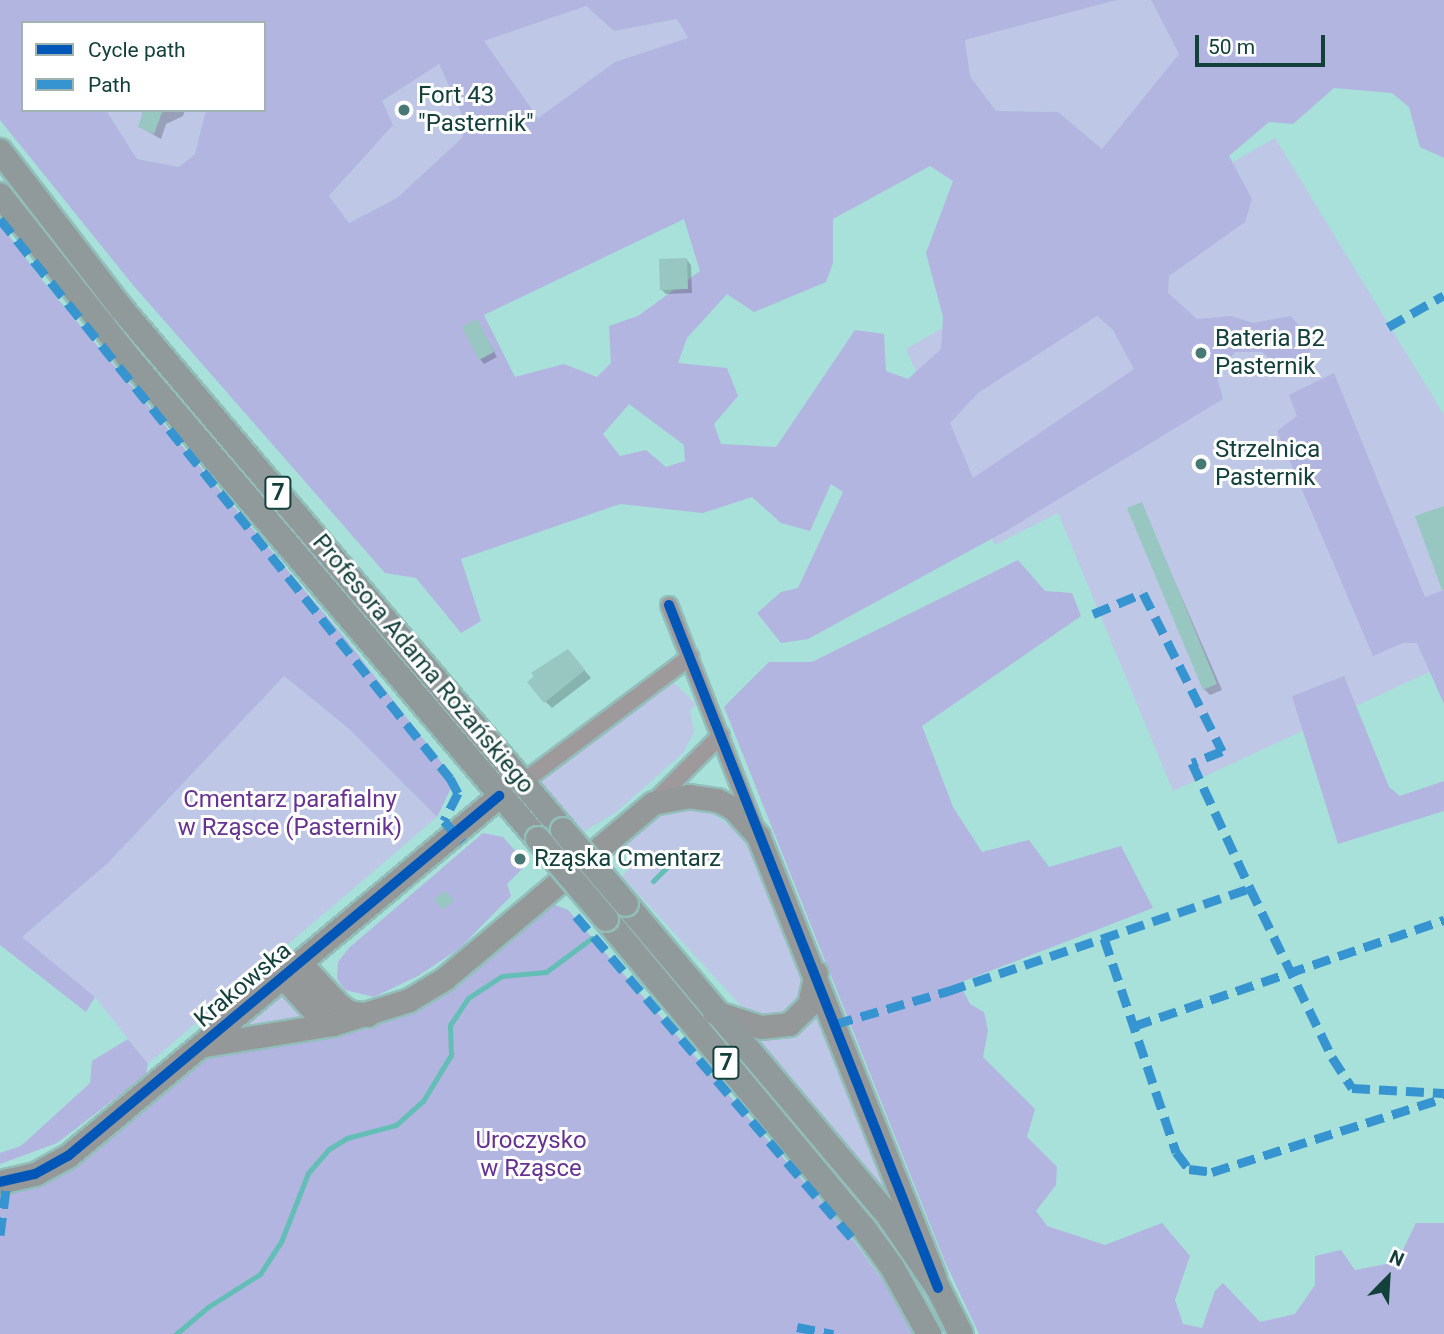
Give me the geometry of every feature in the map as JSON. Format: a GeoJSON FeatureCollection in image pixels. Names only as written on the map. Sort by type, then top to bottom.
{"type":"FeatureCollection","features":[{"type":"Feature","properties":{"kind":"main road","name":"Profesora Adama Rożańskiego"},"geometry":{"type":"LineString","coordinates":[[0,151],[121,308],[626,904],[714,1012],[853,1173],[938,1288]]}},
{"type":"Feature","properties":{"kind":"main road","name":"Profesora Adama Rożańskiego"},"geometry":{"type":"LineString","coordinates":[[0,195],[127,356],[606,919],[846,1207],[892,1267],[929,1334]]}},
{"type":"Feature","properties":{"kind":"main road","name":"7"},"geometry":{"type":"LineString","coordinates":[[938,1288],[961,1334]]}},
{"type":"Feature","properties":{"kind":"street"},"geometry":{"type":"LineString","coordinates":[[669,604],[758,836],[816,972],[938,1288]]}},
{"type":"Feature","properties":{"kind":"street"},"geometry":{"type":"LineString","coordinates":[[523,782],[690,657]]}},
{"type":"Feature","properties":{"kind":"street"},"geometry":{"type":"LineString","coordinates":[[205,1045],[333,1024],[368,1015],[403,1003],[444,979],[653,803],[721,735]]}},
{"type":"Feature","properties":{"kind":"street","name":"Krakowska"},"geometry":{"type":"LineString","coordinates":[[0,1182],[23,1178],[58,1163],[205,1045],[499,796]]}},
{"type":"Feature","properties":{"kind":"street"},"geometry":{"type":"LineString","coordinates":[[653,803],[688,796],[717,800],[733,808],[758,836]]}},
{"type":"Feature","properties":{"kind":"street"},"geometry":{"type":"LineString","coordinates":[[293,971],[349,1012],[368,1015]]}},
{"type":"Feature","properties":{"kind":"street"},"geometry":{"type":"LineString","coordinates":[[293,971],[317,1014],[333,1024]]}},
{"type":"Feature","properties":{"kind":"street"},"geometry":{"type":"LineString","coordinates":[[714,1012],[761,1027],[789,1024],[809,1005],[816,972]]}},
{"type":"Feature","properties":{"kind":"green space"},"geometry":{"type":"Polygon","coordinates":[[[0,0],[1117,0],[965,40],[970,76],[996,111],[1058,112],[1102,149],[1179,54],[1151,0],[1444,0],[1444,158],[1420,147],[1409,107],[1392,93],[1334,88],[1293,124],[1269,122],[1229,156],[1252,199],[1245,222],[1169,276],[1168,293],[1197,319],[1231,316],[1253,323],[1291,316],[1316,347],[1284,371],[1262,352],[1235,352],[1217,377],[1223,399],[1006,531],[808,639],[781,643],[757,613],[781,592],[798,588],[843,492],[831,484],[810,531],[781,523],[752,497],[703,513],[620,504],[461,559],[481,621],[461,633],[416,578],[385,573],[133,285],[0,120],[0,0]],[[586,6],[484,41],[538,118],[615,62],[688,38],[677,19],[614,31],[586,6]],[[439,64],[382,101],[393,125],[329,196],[349,223],[397,198],[462,138],[466,123],[439,64]],[[930,166],[833,219],[833,263],[826,282],[754,312],[727,294],[687,338],[678,363],[727,368],[738,396],[714,424],[721,444],[776,447],[855,330],[884,334],[886,371],[908,379],[941,349],[943,317],[926,253],[953,181],[930,166]],[[684,219],[484,315],[515,377],[564,364],[597,377],[611,363],[609,326],[638,316],[700,271],[684,219]],[[1097,316],[978,393],[950,423],[973,478],[1134,369],[1113,330],[1097,316]],[[629,404],[603,434],[620,456],[646,450],[666,467],[685,461],[684,445],[629,404]]]}},
{"type":"Feature","properties":{"kind":"green space"},"geometry":{"type":"Polygon","coordinates":[[[1117,0],[1151,0],[1179,54],[1102,149],[1058,112],[996,111],[970,76],[965,39],[1117,0]]]}},
{"type":"Feature","properties":{"kind":"green space"},"geometry":{"type":"Polygon","coordinates":[[[586,6],[614,31],[677,19],[688,39],[615,62],[538,118],[483,41],[586,6]]]}},
{"type":"Feature","properties":{"kind":"green space"},"geometry":{"type":"Polygon","coordinates":[[[439,63],[466,124],[462,138],[397,198],[349,223],[329,197],[392,125],[382,101],[439,63]]]}},
{"type":"Feature","properties":{"kind":"green space"},"geometry":{"type":"Polygon","coordinates":[[[107,112],[206,112],[195,154],[179,167],[137,159],[107,112]]]}},
{"type":"Feature","properties":{"kind":"green space","name":"Strzelnica Pasternik"},"geometry":{"type":"Polygon","coordinates":[[[1275,138],[1444,415],[1444,665],[1173,791],[1058,513],[995,545],[906,349],[1275,138]]]}},
{"type":"Feature","properties":{"kind":"green space"},"geometry":{"type":"Polygon","coordinates":[[[0,224],[46,285],[345,638],[455,780],[437,817],[348,728],[284,676],[108,863],[22,937],[95,997],[86,1012],[0,945],[0,224]]]}},
{"type":"Feature","properties":{"kind":"green space"},"geometry":{"type":"Polygon","coordinates":[[[1334,373],[1425,597],[1444,590],[1444,704],[1417,643],[1403,643],[1373,656],[1277,431],[1297,416],[1289,395],[1334,373]]]}},
{"type":"Feature","properties":{"kind":"green space"},"geometry":{"type":"Polygon","coordinates":[[[1018,560],[1045,591],[1072,593],[1081,616],[922,726],[953,807],[982,852],[1029,840],[1049,867],[1121,846],[1153,908],[959,983],[970,1004],[984,1012],[988,1031],[983,1057],[1035,1109],[1027,1137],[1057,1167],[1056,1185],[1036,1211],[1047,1226],[1105,1245],[1162,1223],[1190,1256],[1175,1300],[1183,1324],[1202,1328],[1215,1291],[1223,1283],[1260,1322],[1295,1314],[1315,1285],[1315,1256],[1341,1250],[1355,1270],[1397,1262],[1416,1223],[1444,1223],[1444,1334],[979,1334],[945,1262],[724,707],[769,662],[812,662],[1018,560]]]}},
{"type":"Feature","properties":{"kind":"green space","name":"Cmentarz parafialny w Rząsce (Pasternik)"},"geometry":{"type":"Polygon","coordinates":[[[284,676],[348,728],[437,817],[148,1064],[95,997],[21,937],[108,863],[284,676]]]}},
{"type":"Feature","properties":{"kind":"green space"},"geometry":{"type":"Polygon","coordinates":[[[1344,676],[1389,787],[1400,796],[1444,781],[1444,811],[1338,844],[1292,696],[1344,676]]]}},
{"type":"Feature","properties":{"kind":"green space"},"geometry":{"type":"Polygon","coordinates":[[[672,681],[696,704],[690,710],[694,732],[683,753],[614,814],[584,831],[540,783],[546,771],[672,681]]]}},
{"type":"Feature","properties":{"kind":"green space"},"geometry":{"type":"Polygon","coordinates":[[[668,810],[708,811],[744,835],[803,982],[794,1009],[769,1020],[743,1008],[622,876],[639,859],[624,841],[668,810]]]}},
{"type":"Feature","properties":{"kind":"green space"},"geometry":{"type":"Polygon","coordinates":[[[483,833],[503,837],[527,864],[507,884],[511,896],[460,948],[418,976],[374,997],[345,990],[337,979],[338,962],[349,948],[483,833]]]}},
{"type":"Feature","properties":{"kind":"green space","name":"Uroczysko w Rząsce"},"geometry":{"type":"Polygon","coordinates":[[[550,903],[568,910],[845,1229],[895,1297],[913,1334],[0,1334],[0,1191],[29,1189],[77,1166],[207,1057],[371,1027],[419,1010],[463,979],[550,903]]]}},
{"type":"Feature","properties":{"kind":"green space"},"geometry":{"type":"Polygon","coordinates":[[[282,991],[306,1017],[241,1027],[282,991]]]}},
{"type":"Feature","properties":{"kind":"green space"},"geometry":{"type":"Polygon","coordinates":[[[819,1011],[897,1204],[758,1040],[784,1036],[819,1011]]]}},
{"type":"Feature","properties":{"kind":"green space"},"geometry":{"type":"Polygon","coordinates":[[[128,1039],[148,1064],[146,1075],[57,1143],[0,1164],[0,1153],[21,1146],[90,1083],[92,1061],[128,1039]]]}},
{"type":"Feature","properties":{"kind":"building"},"geometry":{"type":"Polygon","coordinates":[[[143,112],[162,112],[154,134],[138,127],[143,112]]]}},
{"type":"Feature","properties":{"kind":"building"},"geometry":{"type":"Polygon","coordinates":[[[687,258],[688,289],[660,290],[659,259],[687,258]]]}},
{"type":"Feature","properties":{"kind":"building"},"geometry":{"type":"Polygon","coordinates":[[[477,319],[494,352],[479,360],[462,327],[477,319]]]}},
{"type":"Feature","properties":{"kind":"building"},"geometry":{"type":"Polygon","coordinates":[[[1142,502],[1217,684],[1203,690],[1127,508],[1142,502]]]}},
{"type":"Feature","properties":{"kind":"building"},"geometry":{"type":"Polygon","coordinates":[[[1444,506],[1444,590],[1442,590],[1415,516],[1444,506]]]}},
{"type":"Feature","properties":{"kind":"building"},"geometry":{"type":"Polygon","coordinates":[[[568,649],[585,670],[544,703],[527,682],[534,676],[531,673],[568,649]]]}},
{"type":"Feature","properties":{"kind":"building"},"geometry":{"type":"Polygon","coordinates":[[[445,891],[454,901],[443,910],[434,899],[445,891]]]}},
{"type":"Feature","properties":{"kind":"waterway"},"geometry":{"type":"LineString","coordinates":[[653,881],[673,861]]}},
{"type":"Feature","properties":{"kind":"waterway"},"geometry":{"type":"LineString","coordinates":[[176,1334],[208,1307],[260,1274],[281,1242],[308,1173],[329,1149],[347,1138],[396,1125],[423,1101],[451,1055],[450,1025],[468,998],[502,976],[546,972],[592,938]]}},
{"type":"Feature","properties":{"kind":"marked path"},"geometry":{"type":"LineString","coordinates":[[0,219],[450,778],[458,793],[444,821],[463,842]]}},
{"type":"Feature","properties":{"kind":"marked path"},"geometry":{"type":"LineString","coordinates":[[1388,327],[1444,295]]}},
{"type":"Feature","properties":{"kind":"marked path"},"geometry":{"type":"LineString","coordinates":[[1093,614],[1143,593],[1222,751],[1192,763],[1250,888]]}},
{"type":"Feature","properties":{"kind":"marked path"},"geometry":{"type":"LineString","coordinates":[[835,1024],[948,991],[1250,888],[1332,1057],[1352,1088],[1444,1093]]}},
{"type":"Feature","properties":{"kind":"marked path"},"geometry":{"type":"LineString","coordinates":[[576,916],[854,1240]]}},
{"type":"Feature","properties":{"kind":"marked path"},"geometry":{"type":"LineString","coordinates":[[1134,1026],[1444,920]]}},
{"type":"Feature","properties":{"kind":"marked path"},"geometry":{"type":"LineString","coordinates":[[1104,938],[1176,1152],[1189,1169],[1212,1172],[1444,1098]]}},
{"type":"Feature","properties":{"kind":"marked path"},"geometry":{"type":"LineString","coordinates":[[0,1235],[7,1181]]}},
{"type":"Feature","properties":{"kind":"marked path"},"geometry":{"type":"LineString","coordinates":[[797,1327],[833,1334]]}},
{"type":"Feature","properties":{"kind":"cycle path"},"geometry":{"type":"LineString","coordinates":[[669,605],[938,1288]]}},
{"type":"Feature","properties":{"kind":"cycle path"},"geometry":{"type":"LineString","coordinates":[[0,1182],[35,1174],[68,1156],[499,796]]}},
{"type":"Feature","properties":{"kind":"place","name":"Fort 43 \"Pasternik\""},"geometry":{"type":"Point","coordinates":[404,110]}},
{"type":"Feature","properties":{"kind":"place","name":"Bateria B2 Pasternik"},"geometry":{"type":"Point","coordinates":[1201,353]}},
{"type":"Feature","properties":{"kind":"place","name":"Strzelnica Pasternik"},"geometry":{"type":"Point","coordinates":[1201,464]}},
{"type":"Feature","properties":{"kind":"place","name":"Rząska Cmentarz"},"geometry":{"type":"Point","coordinates":[520,859]}}]}
